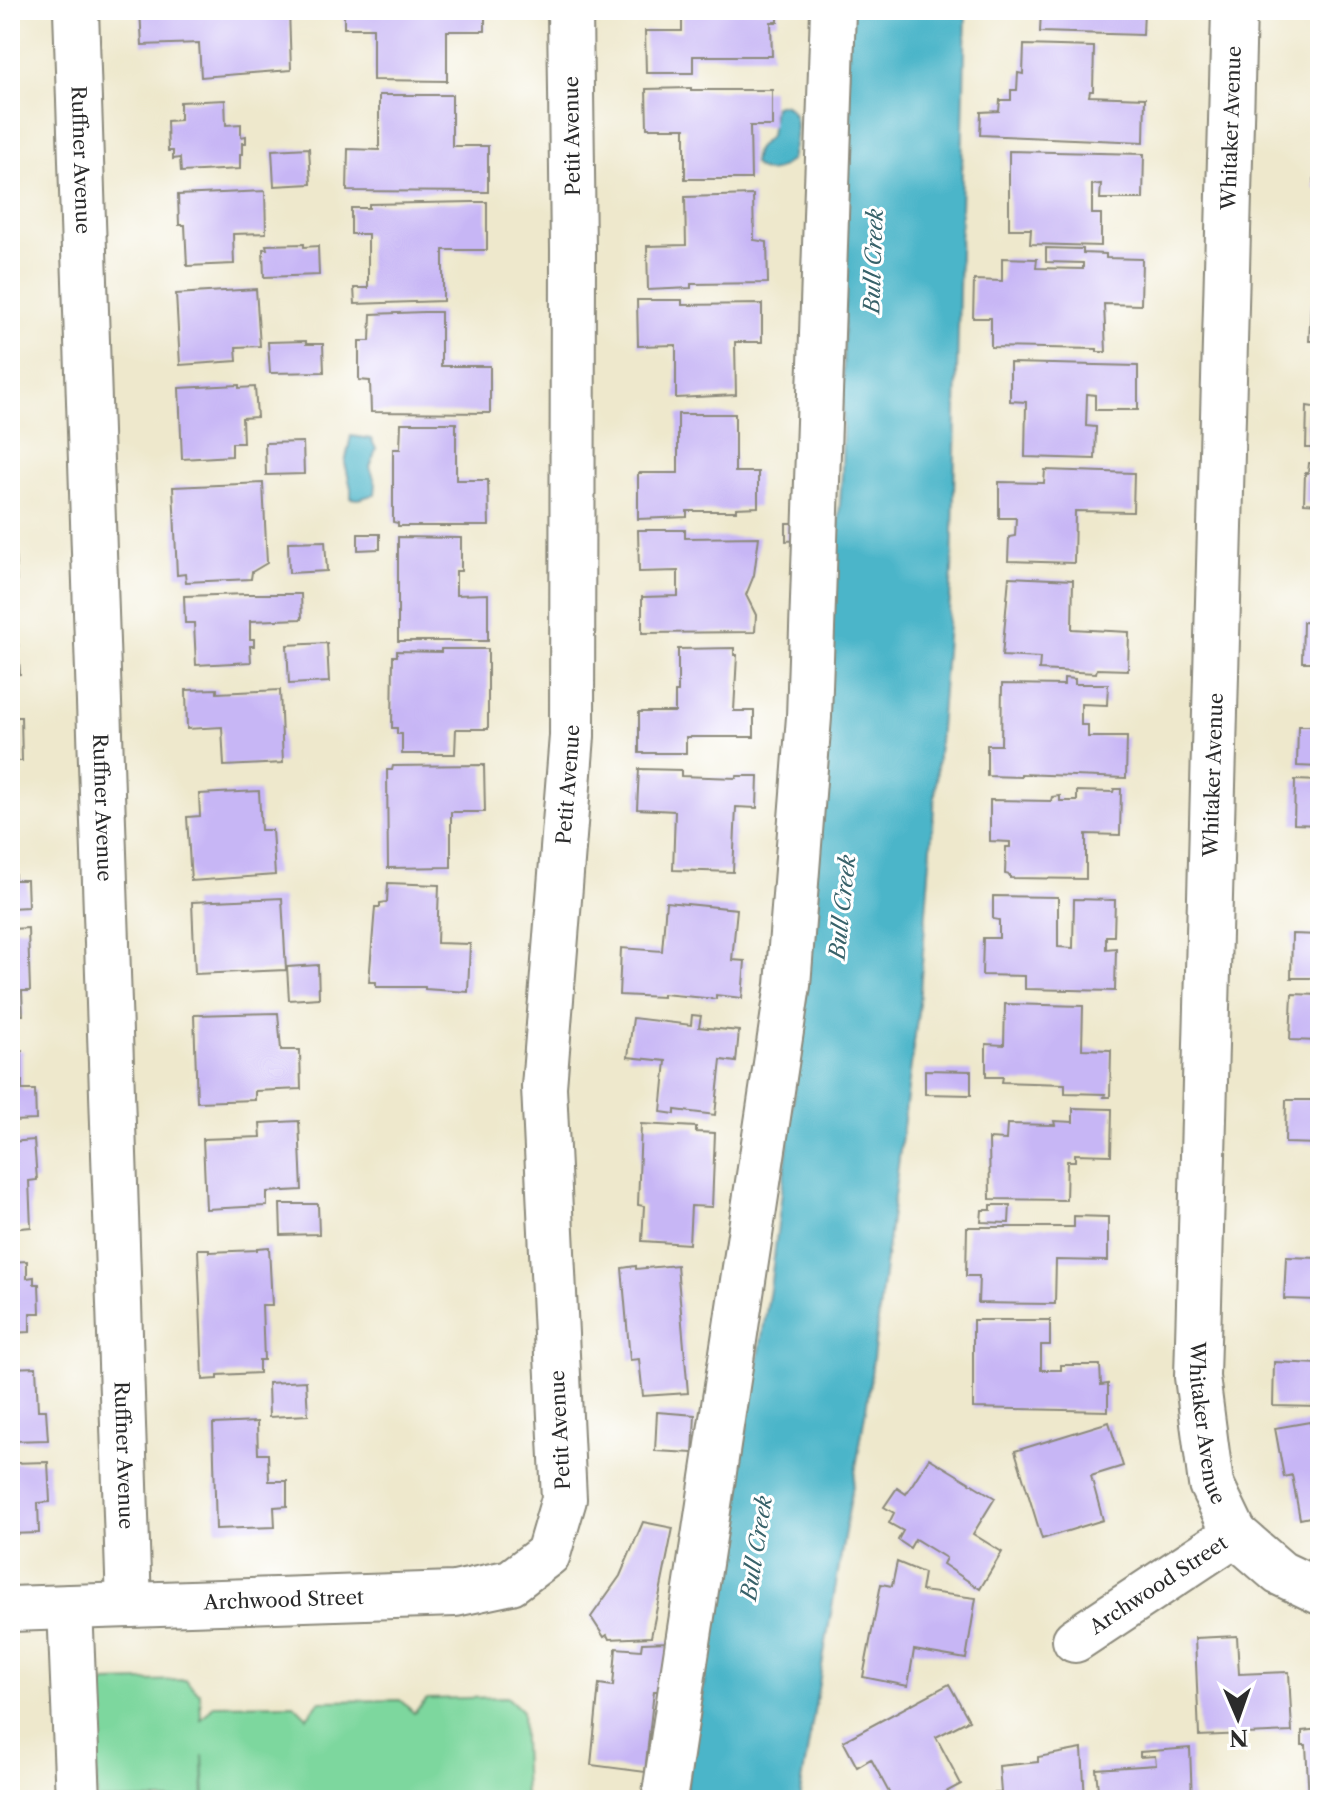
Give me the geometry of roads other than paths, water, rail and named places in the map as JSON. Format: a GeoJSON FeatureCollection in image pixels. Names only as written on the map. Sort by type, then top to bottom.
{"type":"FeatureCollection","features":[{"type":"Feature","properties":{"kind":"street","name":"Ruffner Avenue"},"geometry":{"type":"LineString","coordinates":[[76,10],[129,1605]]}},
{"type":"Feature","properties":{"kind":"street","name":"Petit Avenue"},"geometry":{"type":"LineString","coordinates":[[548,1554],[564,1499],[544,1087],[572,736],[570,10]]}},
{"type":"Feature","properties":{"kind":"street"},"geometry":{"type":"LineString","coordinates":[[664,1800],[788,985],[809,717],[833,10]]}},
{"type":"Feature","properties":{"kind":"street","name":"Whitaker Avenue"},"geometry":{"type":"LineString","coordinates":[[1234,10],[1197,1377],[1211,1484],[1235,1534]]}},
{"type":"Feature","properties":{"kind":"street","name":"Archwood Street"},"geometry":{"type":"LineString","coordinates":[[1075,1640],[1235,1534],[1280,1573],[1320,1592]]}},
{"type":"Feature","properties":{"kind":"street","name":"Archwood Street"},"geometry":{"type":"LineString","coordinates":[[10,1609],[455,1594],[511,1582],[548,1554]]}},
{"type":"Feature","properties":{"kind":"street"},"geometry":{"type":"LineString","coordinates":[[70,1607],[78,1800]]}},
{"type":"Feature","properties":{"kind":"water","name":"Bull Creek"},"geometry":{"type":"Polygon","coordinates":[[[848,10],[966,10],[952,572],[919,1004],[868,1397],[799,1800],[684,1800],[770,1289],[805,1004],[842,474],[848,10]]]}},
{"type":"Feature","properties":{"kind":"water"},"geometry":{"type":"Polygon","coordinates":[[[783,104],[794,114],[796,121],[791,160],[777,170],[763,171],[753,164],[755,153],[770,136],[774,106],[783,104]]]}},
{"type":"Feature","properties":{"kind":"water"},"geometry":{"type":"Polygon","coordinates":[[[351,436],[371,439],[376,449],[370,467],[376,484],[375,494],[359,499],[351,498],[345,463],[351,436]]]}}]}
